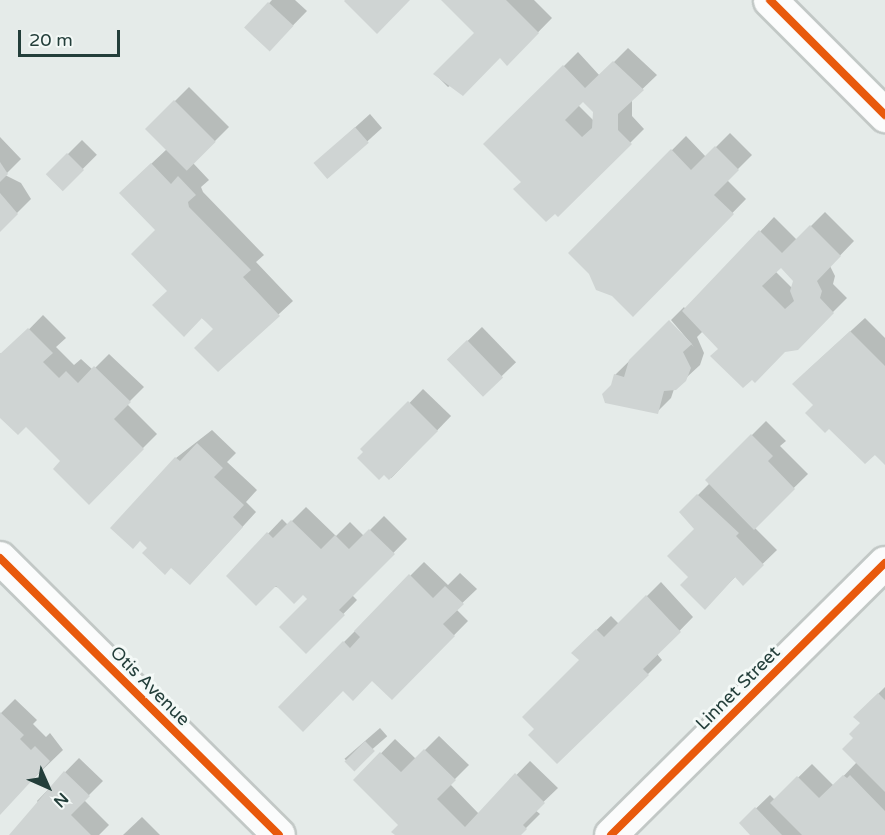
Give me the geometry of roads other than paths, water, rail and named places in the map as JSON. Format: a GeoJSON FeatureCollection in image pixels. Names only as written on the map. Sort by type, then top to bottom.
{"type":"FeatureCollection","features":[{"type":"Feature","properties":{"kind":"main road"},"geometry":{"type":"LineString","coordinates":[[770,0],[885,115]]}},
{"type":"Feature","properties":{"kind":"street","name":"Otis Avenue"},"geometry":{"type":"LineString","coordinates":[[0,558],[279,835]]}},
{"type":"Feature","properties":{"kind":"street","name":"Linnet Street"},"geometry":{"type":"LineString","coordinates":[[611,835],[885,563]]}}]}
